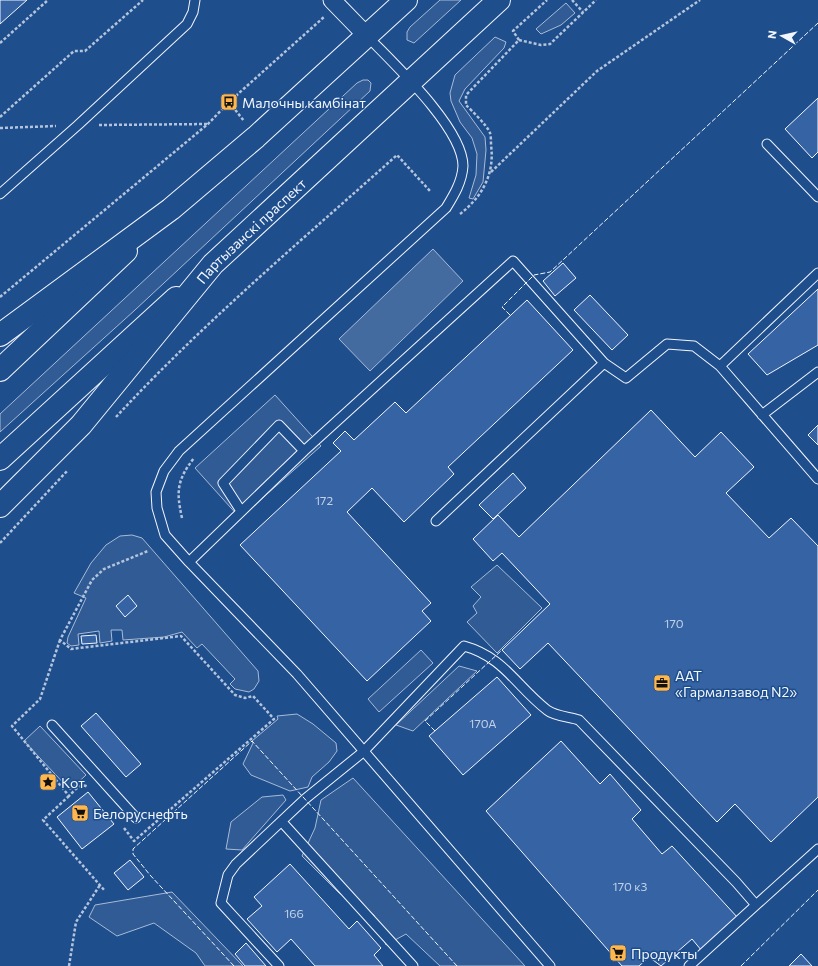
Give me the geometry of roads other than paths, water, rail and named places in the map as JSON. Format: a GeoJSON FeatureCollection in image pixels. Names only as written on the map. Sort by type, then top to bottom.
{"type":"FeatureCollection","features":[{"type":"Feature","properties":{"kind":"main road"},"geometry":{"type":"LineString","coordinates":[[0,370],[171,209],[256,136],[406,0]]}},
{"type":"Feature","properties":{"kind":"main road","name":"Партызанскі праспект"},"geometry":{"type":"LineString","coordinates":[[0,459],[499,0]]}},
{"type":"Feature","properties":{"kind":"main road"},"geometry":{"type":"LineString","coordinates":[[0,335],[171,209]]}},
{"type":"Feature","properties":{"kind":"main road"},"geometry":{"type":"LineString","coordinates":[[0,506],[81,425],[213,264]]}},
{"type":"Feature","properties":{"kind":"street"},"geometry":{"type":"LineString","coordinates":[[335,3],[367,36]]}},
{"type":"Feature","properties":{"kind":"lane"},"geometry":{"type":"LineString","coordinates":[[0,194],[78,125],[187,24],[193,12],[195,0]]}},
{"type":"Feature","properties":{"kind":"lane"},"geometry":{"type":"LineString","coordinates":[[367,36],[411,82],[449,129],[463,165],[459,186],[446,208],[179,451],[164,471],[156,492],[157,508],[165,535],[297,674],[362,752],[550,966]]}},
{"type":"Feature","properties":{"kind":"lane"},"geometry":{"type":"LineString","coordinates":[[767,144],[818,197]]}},
{"type":"Feature","properties":{"kind":"lane"},"geometry":{"type":"LineString","coordinates":[[189,562],[304,451],[513,261],[604,363],[626,378],[667,344],[694,346],[720,366],[818,479]]}},
{"type":"Feature","properties":{"kind":"lane"},"geometry":{"type":"LineString","coordinates":[[720,366],[818,273]]}},
{"type":"Feature","properties":{"kind":"lane"},"geometry":{"type":"LineString","coordinates":[[436,521],[604,363]]}},
{"type":"Feature","properties":{"kind":"lane"},"geometry":{"type":"LineString","coordinates":[[762,415],[818,372]]}},
{"type":"Feature","properties":{"kind":"lane"},"geometry":{"type":"LineString","coordinates":[[242,511],[223,482],[279,425],[304,451]]}},
{"type":"Feature","properties":{"kind":"lane"},"geometry":{"type":"LineString","coordinates":[[279,966],[220,903],[228,875],[236,864],[305,799],[362,752],[464,646],[480,650],[493,658],[548,711],[579,720],[736,882],[756,906]]}},
{"type":"Feature","properties":{"kind":"lane"},"geometry":{"type":"LineString","coordinates":[[52,725],[136,818]]}},
{"type":"Feature","properties":{"kind":"lane"},"geometry":{"type":"LineString","coordinates":[[282,822],[413,966]]}},
{"type":"Feature","properties":{"kind":"lane"},"geometry":{"type":"LineString","coordinates":[[689,966],[818,849]]}},
{"type":"Feature","properties":{"kind":"place","name":"Малочны камбінат"},"geometry":{"type":"Point","coordinates":[229,102]}},
{"type":"Feature","properties":{"kind":"place","name":"ААТ «Гармалзавод N2»"},"geometry":{"type":"Point","coordinates":[662,683]}},
{"type":"Feature","properties":{"kind":"place","name":"Кот"},"geometry":{"type":"Point","coordinates":[48,782]}},
{"type":"Feature","properties":{"kind":"place","name":"Белоруснефть"},"geometry":{"type":"Point","coordinates":[80,813]}},
{"type":"Feature","properties":{"kind":"place","name":"Продукты"},"geometry":{"type":"Point","coordinates":[618,953]}}]}
